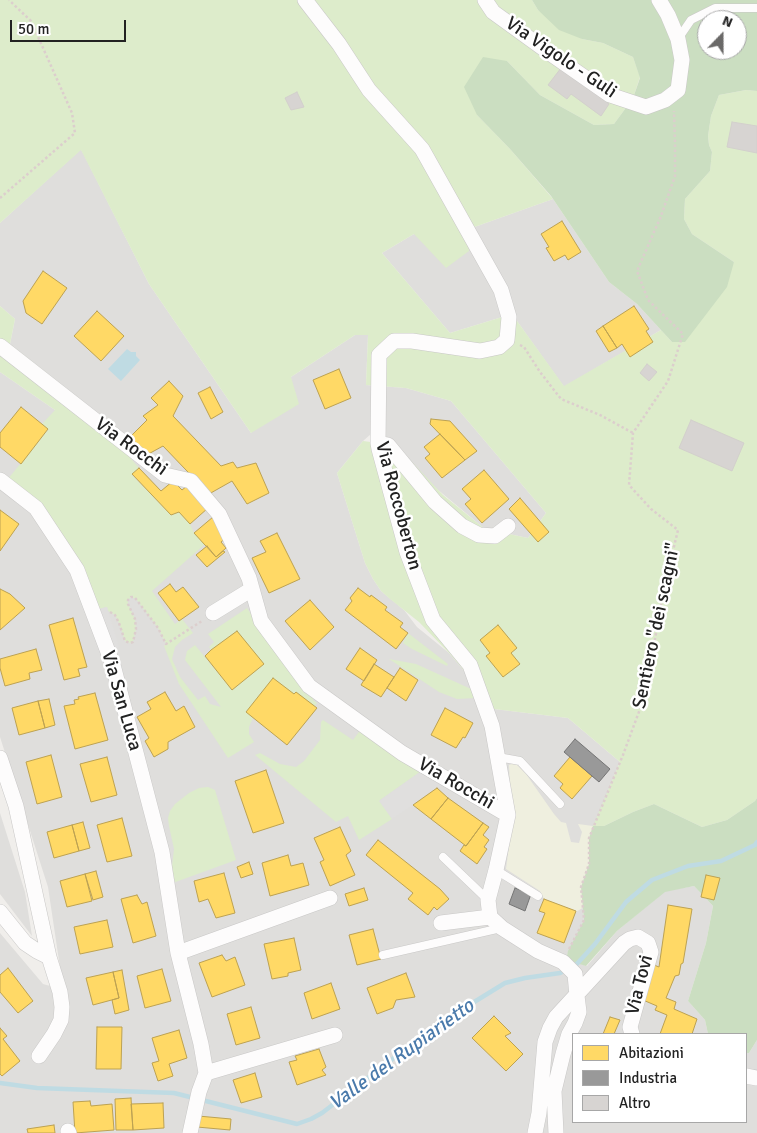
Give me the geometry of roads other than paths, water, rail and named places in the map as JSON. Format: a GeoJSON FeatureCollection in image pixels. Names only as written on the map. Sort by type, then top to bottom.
{"type":"FeatureCollection","features":[{"type":"Feature","properties":{"kind":"street","name":"Via Roccoberton"},"geometry":{"type":"LineString","coordinates":[[305,0],[339,44],[369,90],[422,149],[501,290],[509,317],[507,340],[499,347],[480,351],[412,341],[394,341],[380,355],[378,442],[378,449],[407,552],[433,620],[470,665],[492,726],[508,815]]}},
{"type":"Feature","properties":{"kind":"street","name":"Via Vigolo - Guli"},"geometry":{"type":"LineString","coordinates":[[484,0],[493,12],[610,95],[646,107],[665,100],[678,90],[682,60],[678,39]]}},
{"type":"Feature","properties":{"kind":"street"},"geometry":{"type":"LineString","coordinates":[[659,0],[668,15],[678,39]]}},
{"type":"Feature","properties":{"kind":"street","name":"Via Rocchi"},"geometry":{"type":"LineString","coordinates":[[0,346],[165,475],[191,481],[219,514],[249,578],[261,621],[309,686],[402,753],[508,815],[488,900],[490,917]]}},
{"type":"Feature","properties":{"kind":"street"},"geometry":{"type":"LineString","coordinates":[[378,442],[388,445],[435,502],[462,526],[479,535],[495,536],[508,526]]}},
{"type":"Feature","properties":{"kind":"street","name":"Via San Luca"},"geometry":{"type":"LineString","coordinates":[[0,480],[36,508],[77,570],[113,665],[162,852],[178,953],[201,1044],[206,1073]]}},
{"type":"Feature","properties":{"kind":"street"},"geometry":{"type":"LineString","coordinates":[[213,613],[252,589]]}},
{"type":"Feature","properties":{"kind":"street"},"geometry":{"type":"LineString","coordinates":[[0,758],[16,806],[48,957],[60,992],[62,1007],[61,1020],[39,1056]]}},
{"type":"Feature","properties":{"kind":"street"},"geometry":{"type":"LineString","coordinates":[[178,953],[330,898]]}},
{"type":"Feature","properties":{"kind":"street"},"geometry":{"type":"LineString","coordinates":[[0,912],[25,943],[48,957]]}},
{"type":"Feature","properties":{"kind":"street"},"geometry":{"type":"LineString","coordinates":[[441,923],[490,917],[502,928],[568,967],[579,1012],[569,1034],[554,1091],[556,1133]]}},
{"type":"Feature","properties":{"kind":"street","name":"Via Tovi"},"geometry":{"type":"LineString","coordinates":[[576,996],[630,939],[638,937],[648,943],[652,952],[630,1027],[632,1033]]}},
{"type":"Feature","properties":{"kind":"street"},"geometry":{"type":"LineString","coordinates":[[535,1133],[539,1112],[545,1042],[556,1017],[576,996]]}},
{"type":"Feature","properties":{"kind":"street"},"geometry":{"type":"LineString","coordinates":[[190,1133],[197,1099],[206,1073],[335,1036]]}},
{"type":"Feature","properties":{"kind":"lane"},"geometry":{"type":"LineString","coordinates":[[678,39],[691,20],[715,8],[757,8]]}},
{"type":"Feature","properties":{"kind":"lane"},"geometry":{"type":"LineString","coordinates":[[498,757],[520,761],[560,804]]}},
{"type":"Feature","properties":{"kind":"lane"},"geometry":{"type":"LineString","coordinates":[[443,857],[488,900]]}},
{"type":"Feature","properties":{"kind":"lane"},"geometry":{"type":"LineString","coordinates":[[496,870],[538,896]]}},
{"type":"Feature","properties":{"kind":"lane"},"geometry":{"type":"LineString","coordinates":[[383,955],[502,928]]}},
{"type":"Feature","properties":{"kind":"water"},"geometry":{"type":"Polygon","coordinates":[[[127,349],[131,352],[136,352],[136,356],[140,360],[121,381],[108,369],[127,349]]]}},
{"type":"Feature","properties":{"kind":"waterway","name":"Valle del Rupiarietto"},"geometry":{"type":"LineString","coordinates":[[573,967],[595,944],[626,902],[652,880],[688,866],[721,861],[755,845],[757,842]]}},
{"type":"Feature","properties":{"kind":"waterway","name":"Valle del Rupiarietto"},"geometry":{"type":"LineString","coordinates":[[0,1083],[37,1088],[174,1093],[297,1124],[322,1113],[412,1044],[505,983],[560,973],[566,970]]}}]}
